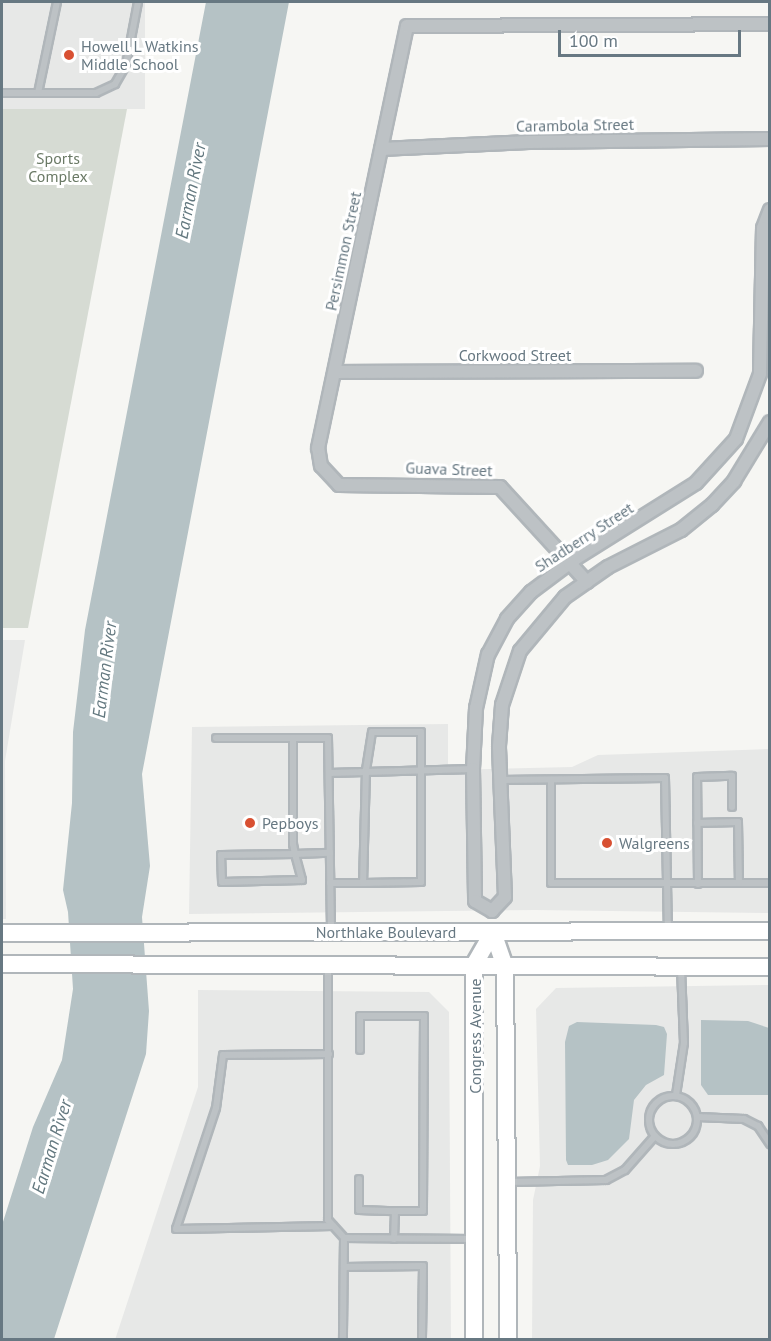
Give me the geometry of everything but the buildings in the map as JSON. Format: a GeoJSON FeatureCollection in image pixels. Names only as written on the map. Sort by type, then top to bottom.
{"type":"FeatureCollection","features":[{"type":"Feature","properties":{"kind":"main road","name":"Northlake Boulevard"},"geometry":{"type":"LineString","coordinates":[[2,933],[770,931]]}},
{"type":"Feature","properties":{"kind":"main road","name":"Congress Avenue"},"geometry":{"type":"LineString","coordinates":[[474,1340],[474,965],[493,932]]}},
{"type":"Feature","properties":{"kind":"main road","name":"Congress Avenue"},"geometry":{"type":"LineString","coordinates":[[493,932],[505,966],[508,1340]]}},
{"type":"Feature","properties":{"kind":"main road","name":"Northlake Boulevard"},"geometry":{"type":"LineString","coordinates":[[2,964],[770,967]]}},
{"type":"Feature","properties":{"kind":"street","name":"Persimmon Street"},"geometry":{"type":"LineString","coordinates":[[331,480],[321,466],[318,448],[406,26],[770,24]]}},
{"type":"Feature","properties":{"kind":"street","name":"Carambola Street"},"geometry":{"type":"LineString","coordinates":[[381,149],[529,142],[770,139]]}},
{"type":"Feature","properties":{"kind":"street","name":"Shadberry Street"},"geometry":{"type":"LineString","coordinates":[[492,911],[475,901],[473,769],[476,708],[488,654],[507,619],[531,592],[571,562],[696,483],[736,439],[760,374],[763,228],[770,210]]}},
{"type":"Feature","properties":{"kind":"street","name":"Corkwood Street"},"geometry":{"type":"LineString","coordinates":[[334,372],[696,371]]}},
{"type":"Feature","properties":{"kind":"street"},"geometry":{"type":"LineString","coordinates":[[493,932],[492,911],[505,897],[500,780],[502,705],[520,651],[565,597],[587,582],[681,530],[712,505],[734,481],[770,422]]}},
{"type":"Feature","properties":{"kind":"street","name":"Guava Street"},"geometry":{"type":"LineString","coordinates":[[331,480],[339,485],[500,487],[587,582]]}},
{"type":"Feature","properties":{"kind":"lane"},"geometry":{"type":"LineString","coordinates":[[38,93],[57,2]]}},
{"type":"Feature","properties":{"kind":"lane"},"geometry":{"type":"LineString","coordinates":[[2,93],[92,93],[106,90],[122,75],[138,2]]}},
{"type":"Feature","properties":{"kind":"lane"},"geometry":{"type":"LineString","coordinates":[[330,883],[363,883],[421,882],[421,732],[372,732],[366,770],[363,883]]}},
{"type":"Feature","properties":{"kind":"lane"},"geometry":{"type":"LineString","coordinates":[[216,738],[328,738],[331,933]]}},
{"type":"Feature","properties":{"kind":"lane"},"geometry":{"type":"LineString","coordinates":[[293,738],[295,854],[302,880],[222,882],[221,855],[295,854],[330,853]]}},
{"type":"Feature","properties":{"kind":"lane"},"geometry":{"type":"LineString","coordinates":[[329,773],[366,770],[422,772],[473,769]]}},
{"type":"Feature","properties":{"kind":"lane"},"geometry":{"type":"LineString","coordinates":[[698,884],[697,777],[732,776],[732,807]]}},
{"type":"Feature","properties":{"kind":"lane"},"geometry":{"type":"LineString","coordinates":[[500,780],[665,778],[668,931]]}},
{"type":"Feature","properties":{"kind":"lane"},"geometry":{"type":"LineString","coordinates":[[551,780],[551,883],[770,883]]}},
{"type":"Feature","properties":{"kind":"lane"},"geometry":{"type":"LineString","coordinates":[[697,823],[738,822],[739,883]]}},
{"type":"Feature","properties":{"kind":"lane"},"geometry":{"type":"LineString","coordinates":[[328,965],[328,1220],[344,1238],[343,1340]]}},
{"type":"Feature","properties":{"kind":"lane"},"geometry":{"type":"LineString","coordinates":[[676,1095],[684,1043],[681,967]]}},
{"type":"Feature","properties":{"kind":"lane"},"geometry":{"type":"LineString","coordinates":[[359,1179],[359,1210],[423,1211],[424,1016],[360,1016],[360,1050]]}},
{"type":"Feature","properties":{"kind":"lane"},"geometry":{"type":"LineString","coordinates":[[329,1054],[223,1055],[216,1108],[176,1229],[333,1226]]}},
{"type":"Feature","properties":{"kind":"lane"},"geometry":{"type":"LineString","coordinates":[[676,1095],[694,1107],[698,1117],[690,1137],[681,1143],[670,1144],[655,1136],[649,1122],[656,1102],[676,1095]]}},
{"type":"Feature","properties":{"kind":"lane"},"geometry":{"type":"LineString","coordinates":[[698,1117],[744,1119],[758,1126],[770,1144]]}},
{"type":"Feature","properties":{"kind":"lane"},"geometry":{"type":"LineString","coordinates":[[506,1182],[606,1180],[625,1170],[655,1136]]}},
{"type":"Feature","properties":{"kind":"lane"},"geometry":{"type":"LineString","coordinates":[[394,1239],[395,1211]]}},
{"type":"Feature","properties":{"kind":"lane"},"geometry":{"type":"LineString","coordinates":[[344,1238],[475,1239]]}},
{"type":"Feature","properties":{"kind":"lane"},"geometry":{"type":"LineString","coordinates":[[344,1267],[423,1266],[422,1340]]}},
{"type":"Feature","properties":{"kind":"shaded area","name":"Howell L Watkins Middle School"},"geometry":{"type":"Polygon","coordinates":[[[2,2],[145,2],[145,109],[2,109],[2,2]]]}},
{"type":"Feature","properties":{"kind":"shaded area"},"geometry":{"type":"Polygon","coordinates":[[[2,640],[25,640],[5,761],[6,919],[2,919],[2,640]]]}},
{"type":"Feature","properties":{"kind":"shaded area"},"geometry":{"type":"Polygon","coordinates":[[[448,724],[448,770],[572,767],[598,755],[769,749],[769,913],[535,910],[189,914],[192,727],[448,724]]]}},
{"type":"Feature","properties":{"kind":"shaded area"},"geometry":{"type":"Polygon","coordinates":[[[769,985],[769,1339],[532,1340],[533,1200],[540,1166],[536,1009],[556,988],[769,985]]]}},
{"type":"Feature","properties":{"kind":"shaded area"},"geometry":{"type":"Polygon","coordinates":[[[198,990],[429,992],[449,1012],[451,1339],[115,1340],[198,1087],[198,990]]]}},
{"type":"Feature","properties":{"kind":"green space","name":"Sports Complex"},"geometry":{"type":"Polygon","coordinates":[[[2,109],[127,109],[28,628],[2,628],[2,109]]]}},
{"type":"Feature","properties":{"kind":"water","name":"Earman River"},"geometry":{"type":"Polygon","coordinates":[[[206,2],[289,2],[142,774],[150,866],[142,917],[149,1011],[146,1054],[54,1339],[2,1340],[2,1225],[33,1127],[62,1060],[73,989],[68,912],[63,890],[72,803],[73,732],[85,630],[206,2]]]}},
{"type":"Feature","properties":{"kind":"water"},"geometry":{"type":"Polygon","coordinates":[[[701,1020],[748,1021],[769,1028],[769,1095],[708,1095],[701,1085],[701,1020]]]}},
{"type":"Feature","properties":{"kind":"water"},"geometry":{"type":"Polygon","coordinates":[[[577,1022],[656,1025],[664,1027],[667,1034],[664,1075],[646,1085],[634,1100],[629,1139],[608,1160],[592,1165],[568,1165],[566,1160],[565,1042],[569,1026],[577,1022]]]}},
{"type":"Feature","properties":{"kind":"place","name":"Howell L Watkins Middle School"},"geometry":{"type":"Point","coordinates":[69,55]}},
{"type":"Feature","properties":{"kind":"place","name":"Pepboys"},"geometry":{"type":"Point","coordinates":[250,823]}},
{"type":"Feature","properties":{"kind":"place","name":"Walgreens"},"geometry":{"type":"Point","coordinates":[607,843]}}]}
